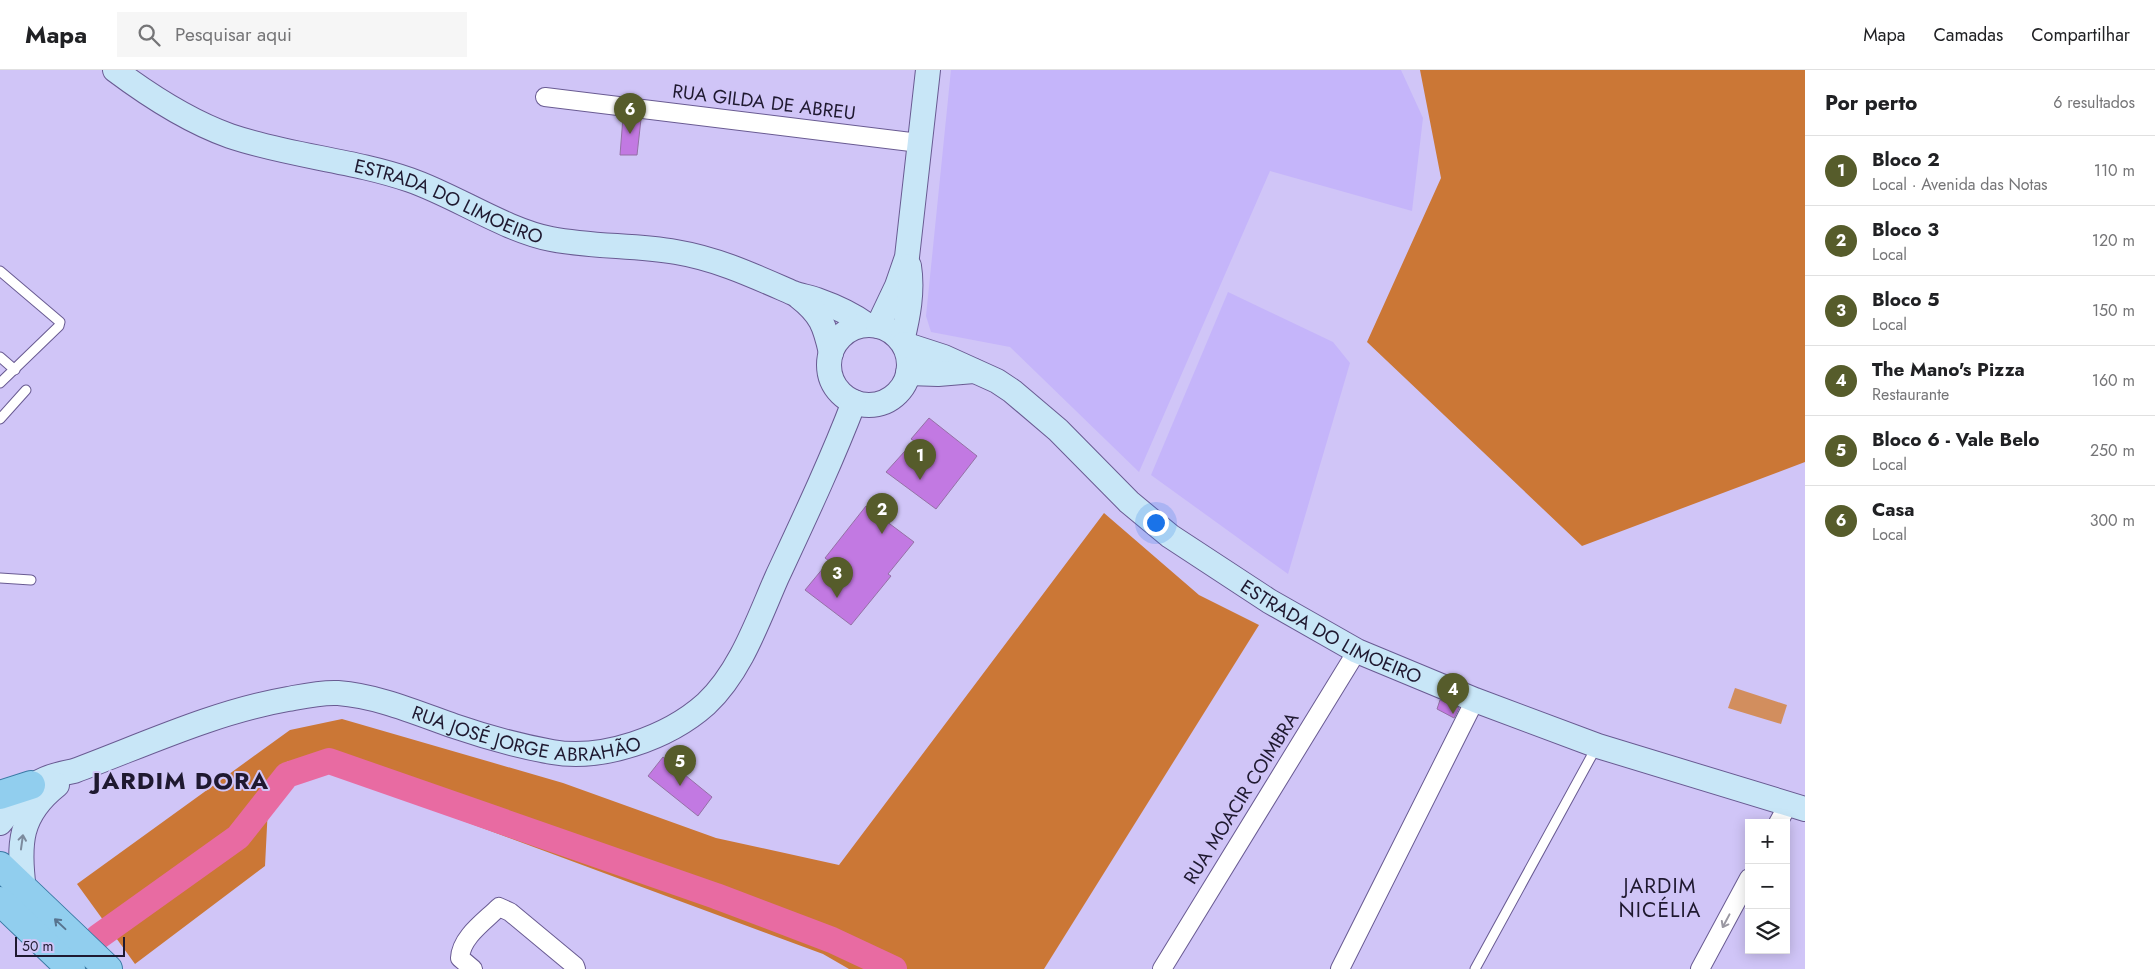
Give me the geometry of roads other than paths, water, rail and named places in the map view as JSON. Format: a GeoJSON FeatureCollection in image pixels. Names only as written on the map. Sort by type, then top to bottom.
{"type":"FeatureCollection","features":[{"type":"Feature","properties":{"kind":"main road","name":"ESTRADA DO LIMOEIRO"},"geometry":{"type":"LineString","coordinates":[[115,70],[172,108],[230,136],[392,174],[430,188],[544,237],[693,256],[736,268],[873,325]]}},
{"type":"Feature","properties":{"kind":"main road"},"geometry":{"type":"LineString","coordinates":[[903,342],[910,284],[907,257],[918,143],[928,70]]}},
{"type":"Feature","properties":{"kind":"main road"},"geometry":{"type":"LineString","coordinates":[[873,325],[897,286],[907,257]]}},
{"type":"Feature","properties":{"kind":"main road","name":"ESTRADA DO LIMOEIRO"},"geometry":{"type":"LineString","coordinates":[[796,294],[811,306],[822,321],[831,353]]}},
{"type":"Feature","properties":{"kind":"main road"},"geometry":{"type":"LineString","coordinates":[[873,325],[891,331],[903,342],[909,358],[908,373],[904,384],[888,400],[877,404],[865,405],[854,402],[838,390],[830,372],[831,353],[836,342],[845,333],[855,327],[873,325]]}},
{"type":"Feature","properties":{"kind":"main road","name":"ESTRADA DO LIMOEIRO"},"geometry":{"type":"LineString","coordinates":[[903,342],[944,357],[997,381],[1038,412],[1146,518],[1170,536],[1262,596],[1357,651],[1476,700],[1598,746],[1791,812]]}},
{"type":"Feature","properties":{"kind":"main road","name":"ESTRADA DO LIMOEIRO"},"geometry":{"type":"LineString","coordinates":[[908,373],[938,374],[974,371]]}},
{"type":"Feature","properties":{"kind":"main road","name":"RUA JOSÉ JORGE ABRAHÃO"},"geometry":{"type":"LineString","coordinates":[[0,823],[31,785],[52,775],[74,771],[235,711],[311,694],[337,693],[384,702],[492,738],[563,753],[612,751],[655,735],[694,713],[706,703],[720,688],[736,663],[751,637],[854,402]]}},
{"type":"Feature","properties":{"kind":"main road","name":"RUA JOSÉ JORGE ABRAHÃO"},"geometry":{"type":"LineString","coordinates":[[24,890],[20,859],[21,840],[26,823],[42,798],[74,771]]}},
{"type":"Feature","properties":{"kind":"main road"},"geometry":{"type":"LineString","coordinates":[[0,795],[31,785]]}},
{"type":"Feature","properties":{"kind":"main road"},"geometry":{"type":"LineString","coordinates":[[0,866],[107,969]]}},
{"type":"Feature","properties":{"kind":"main road"},"geometry":{"type":"LineString","coordinates":[[0,901],[57,963]]}},
{"type":"Feature","properties":{"kind":"street","name":"RUA GILDA DE ABREU"},"geometry":{"type":"LineString","coordinates":[[545,97],[918,143]]}},
{"type":"Feature","properties":{"kind":"street","name":"RUA MOACIR COIMBRA"},"geometry":{"type":"LineString","coordinates":[[1162,969],[1233,850],[1357,651]]}},
{"type":"Feature","properties":{"kind":"street"},"geometry":{"type":"LineString","coordinates":[[1340,969],[1476,700]]}},
{"type":"Feature","properties":{"kind":"street"},"geometry":{"type":"LineString","coordinates":[[1700,969],[1745,885]]}},
{"type":"Feature","properties":{"kind":"street"},"geometry":{"type":"LineString","coordinates":[[471,968],[460,958],[461,949],[470,936],[499,907],[524,924],[575,966],[576,969]]}},
{"type":"Feature","properties":{"kind":"lane"},"geometry":{"type":"LineString","coordinates":[[0,271],[60,322],[59,326],[0,383]]}},
{"type":"Feature","properties":{"kind":"lane"},"geometry":{"type":"LineString","coordinates":[[0,357],[14,370]]}},
{"type":"Feature","properties":{"kind":"lane"},"geometry":{"type":"LineString","coordinates":[[0,419],[26,390]]}},
{"type":"Feature","properties":{"kind":"lane"},"geometry":{"type":"LineString","coordinates":[[0,578],[31,580]]}},
{"type":"Feature","properties":{"kind":"lane"},"geometry":{"type":"LineString","coordinates":[[1475,969],[1598,746]]}},
{"type":"Feature","properties":{"kind":"waterway"},"geometry":{"type":"LineString","coordinates":[[98,937],[238,837],[287,775],[329,761],[716,896],[832,940],[894,969]]}},
{"type":"Feature","properties":{"kind":"place","name":"Casa"},"geometry":{"type":"Point","coordinates":[630,134]}},
{"type":"Feature","properties":{"kind":"place","name":"Bloco 2"},"geometry":{"type":"Point","coordinates":[920,480]}},
{"type":"Feature","properties":{"kind":"place","name":"Bloco 3"},"geometry":{"type":"Point","coordinates":[882,534]}},
{"type":"Feature","properties":{"kind":"place","name":"Bloco 5"},"geometry":{"type":"Point","coordinates":[837,598]}},
{"type":"Feature","properties":{"kind":"place","name":"The Mano's Pizza"},"geometry":{"type":"Point","coordinates":[1453,714]}},
{"type":"Feature","properties":{"kind":"place","name":"Bloco 6 - Vale Belo"},"geometry":{"type":"Point","coordinates":[680,786]}},
{"type":"Feature","properties":{"kind":"district","name":"JARDIM DORA"},"geometry":{"type":"Point","coordinates":[181,780]}},
{"type":"Feature","properties":{"kind":"district","name":"JARDIM NICÉLIA"},"geometry":{"type":"Point","coordinates":[1660,898]}}]}
